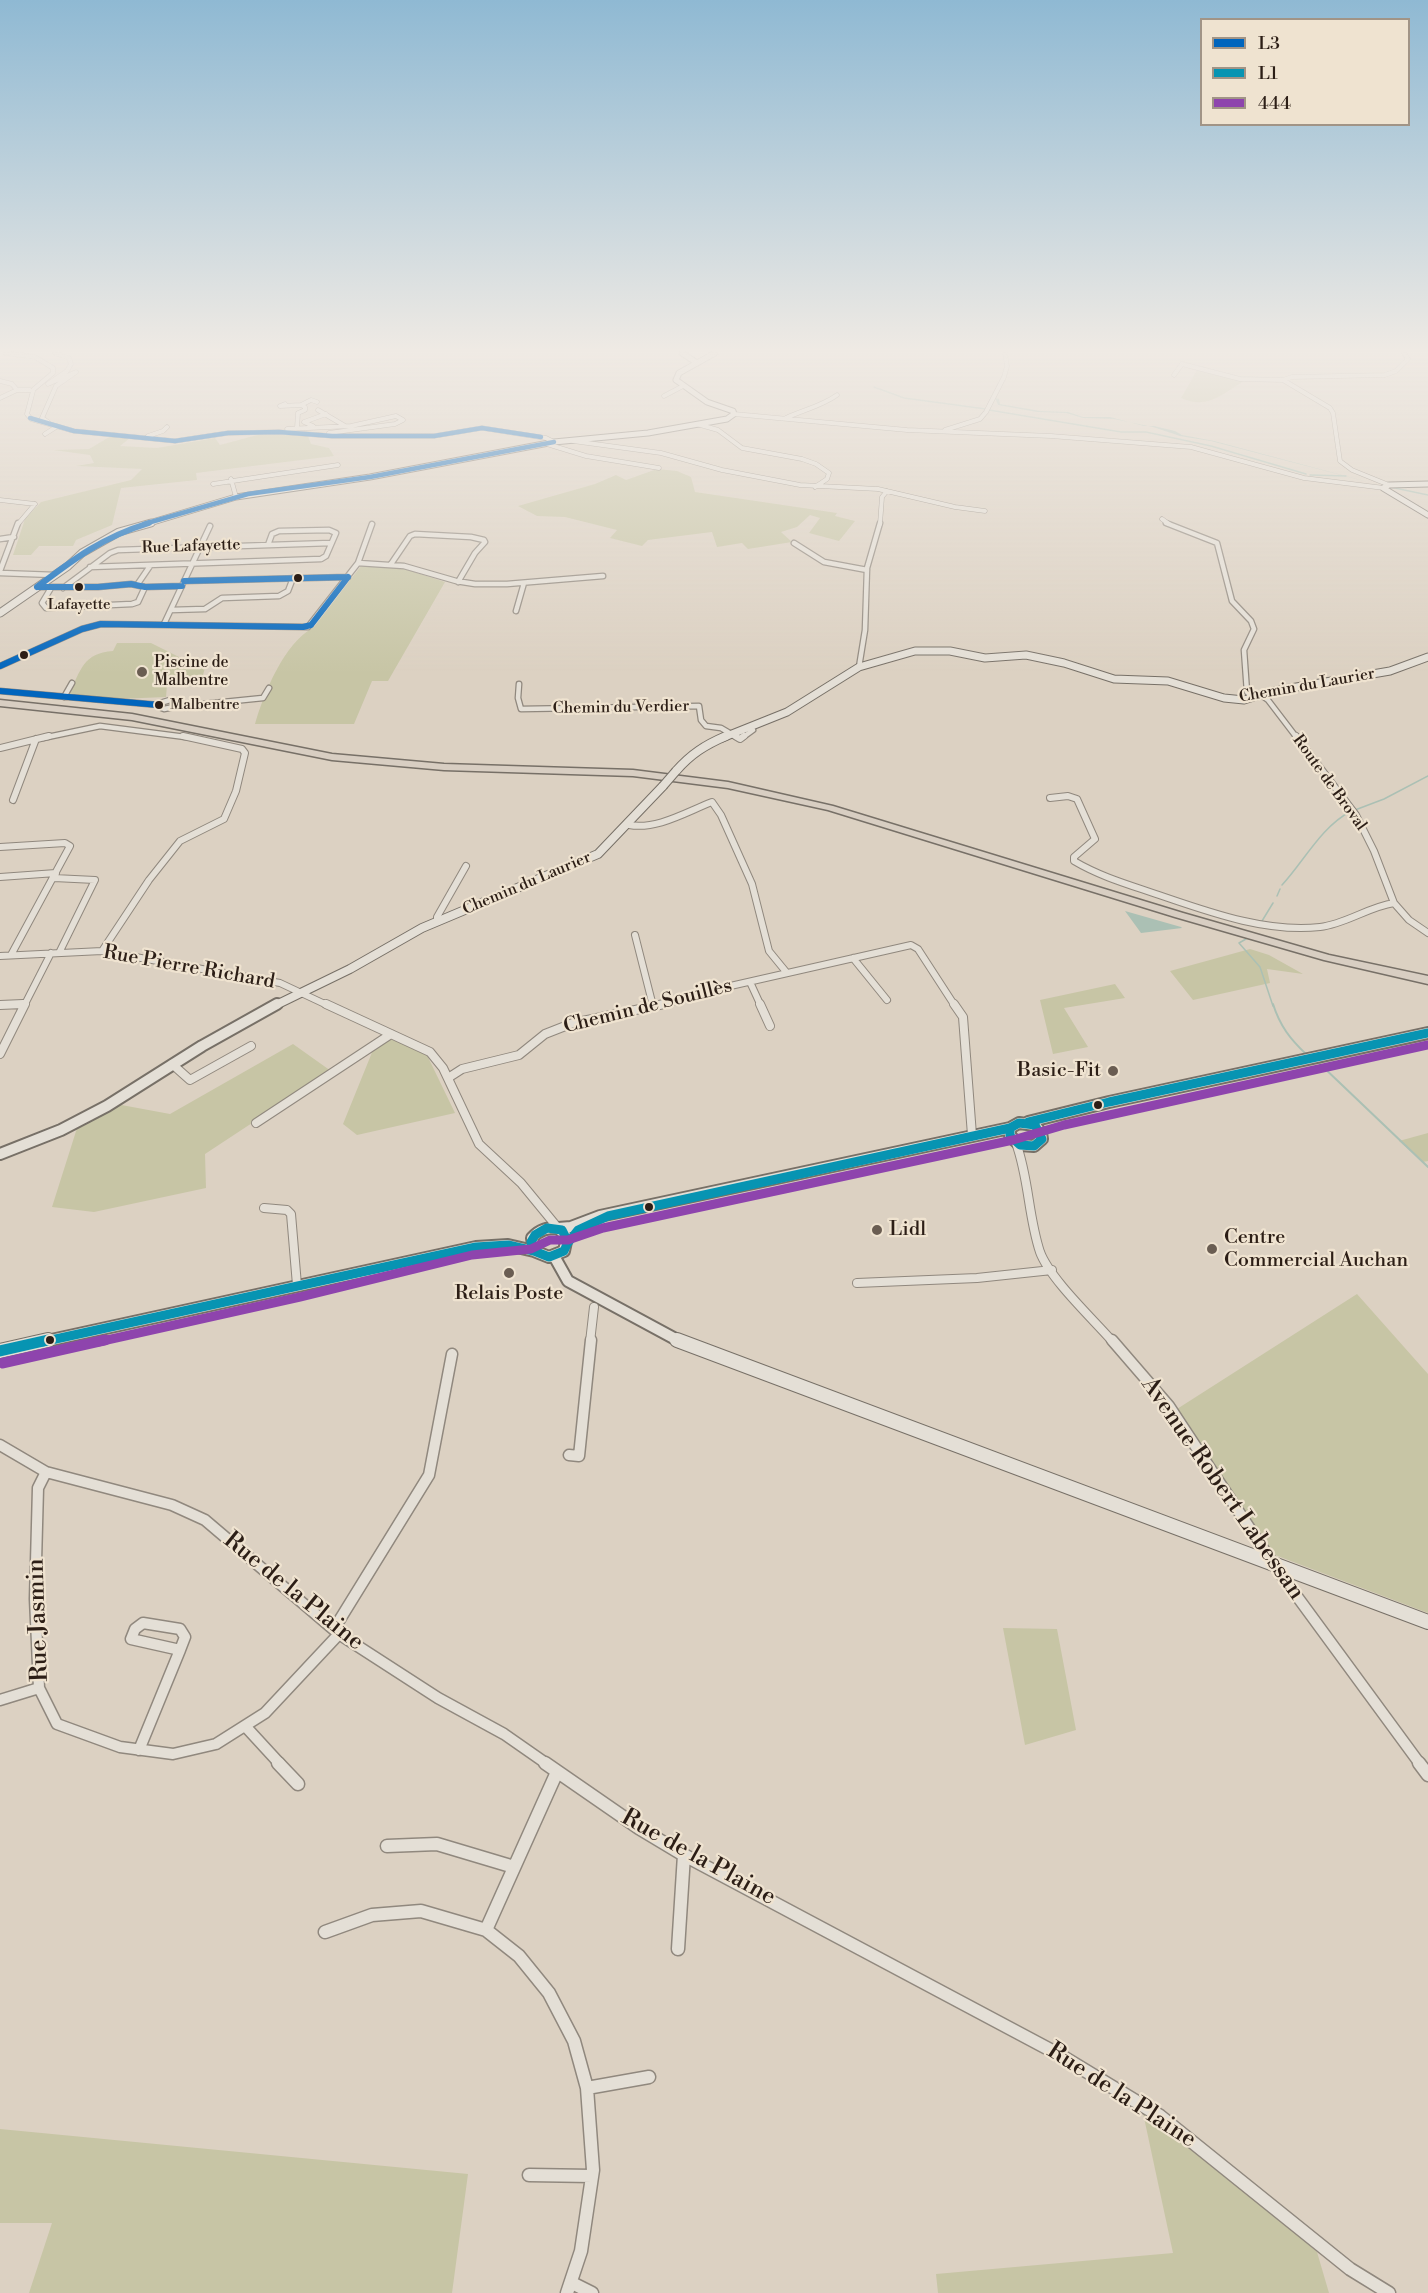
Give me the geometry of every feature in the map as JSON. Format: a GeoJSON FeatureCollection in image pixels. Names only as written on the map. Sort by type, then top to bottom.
{"type":"FeatureCollection","features":[{"type":"Feature","properties":{"kind":"main road"},"geometry":{"type":"LineString","coordinates":[[0,613],[55,575],[82,553],[119,532],[236,497],[381,475],[460,460]]}},
{"type":"Feature","properties":{"kind":"main road"},"geometry":{"type":"LineString","coordinates":[[1386,486],[1428,484]]}},
{"type":"Feature","properties":{"kind":"main road"},"geometry":{"type":"LineString","coordinates":[[1386,486],[1428,515]]}},
{"type":"Feature","properties":{"kind":"main road","name":"Chemin du Laurier"},"geometry":{"type":"LineString","coordinates":[[0,1154],[61,1130],[97,1111],[172,1064],[277,1004],[305,992],[437,922],[591,858],[607,848],[697,750],[730,733],[787,712],[859,667],[926,650],[950,651],[985,658],[1026,655],[1064,663],[1114,679],[1168,681],[1224,698],[1244,700],[1282,689],[1390,671],[1428,657]]}},
{"type":"Feature","properties":{"kind":"main road"},"geometry":{"type":"LineString","coordinates":[[0,703],[132,717],[342,758],[444,767],[633,773],[728,785],[830,808],[1157,909],[1328,958],[1428,980]]}},
{"type":"Feature","properties":{"kind":"main road"},"geometry":{"type":"LineString","coordinates":[[1013,1137],[1015,1123],[1039,1121],[1061,1113],[1109,1102],[1428,1033]]}},
{"type":"Feature","properties":{"kind":"main road"},"geometry":{"type":"LineString","coordinates":[[0,1351],[297,1285],[444,1249],[485,1241],[520,1239],[538,1232],[972,1135],[1013,1137],[1025,1146],[1034,1146],[1040,1142],[1048,1125],[1061,1118],[1428,1038]]}},
{"type":"Feature","properties":{"kind":"main road"},"geometry":{"type":"LineString","coordinates":[[1028,1122],[1037,1126],[1042,1134]]}},
{"type":"Feature","properties":{"kind":"main road"},"geometry":{"type":"LineString","coordinates":[[318,1280],[486,1245],[519,1247],[543,1256],[554,1256],[564,1251],[578,1230],[608,1216]]}},
{"type":"Feature","properties":{"kind":"main road"},"geometry":{"type":"LineString","coordinates":[[558,1228],[565,1233],[567,1244]]}},
{"type":"Feature","properties":{"kind":"main road"},"geometry":{"type":"LineString","coordinates":[[534,1251],[531,1242],[538,1232]]}},
{"type":"Feature","properties":{"kind":"main road"},"geometry":{"type":"LineString","coordinates":[[403,1264],[444,1249]]}},
{"type":"Feature","properties":{"kind":"main road"},"geometry":{"type":"LineString","coordinates":[[554,1256],[568,1281],[673,1340],[1428,1622]]}},
{"type":"Feature","properties":{"kind":"street"},"geometry":{"type":"LineString","coordinates":[[610,460],[659,468]]}},
{"type":"Feature","properties":{"kind":"street"},"geometry":{"type":"LineString","coordinates":[[686,460],[722,470],[815,487],[861,487],[985,511]]}},
{"type":"Feature","properties":{"kind":"street"},"geometry":{"type":"LineString","coordinates":[[798,460],[816,464],[829,473],[827,479],[815,487]]}},
{"type":"Feature","properties":{"kind":"street"},"geometry":{"type":"LineString","coordinates":[[1238,460],[1304,478],[1386,486]]}},
{"type":"Feature","properties":{"kind":"street"},"geometry":{"type":"LineString","coordinates":[[1340,460],[1352,470],[1386,486]]}},
{"type":"Feature","properties":{"kind":"street"},"geometry":{"type":"LineString","coordinates":[[213,484],[338,465]]}},
{"type":"Feature","properties":{"kind":"street"},"geometry":{"type":"LineString","coordinates":[[231,480],[236,497]]}},
{"type":"Feature","properties":{"kind":"street"},"geometry":{"type":"LineString","coordinates":[[859,667],[865,630],[867,570],[879,530],[882,497],[886,491]]}},
{"type":"Feature","properties":{"kind":"street"},"geometry":{"type":"LineString","coordinates":[[0,500],[35,504],[19,520],[0,572],[55,575]]}},
{"type":"Feature","properties":{"kind":"street"},"geometry":{"type":"LineString","coordinates":[[1162,519],[1166,523],[1217,543],[1232,602],[1251,621],[1254,629],[1244,650],[1247,692],[1253,698]]}},
{"type":"Feature","properties":{"kind":"street"},"geometry":{"type":"LineString","coordinates":[[0,666],[91,626],[164,624],[311,626],[358,563],[372,524]]}},
{"type":"Feature","properties":{"kind":"street"},"geometry":{"type":"LineString","coordinates":[[164,624],[210,526]]}},
{"type":"Feature","properties":{"kind":"street"},"geometry":{"type":"LineString","coordinates":[[90,567],[323,559],[336,533],[333,530],[273,532],[268,545]]}},
{"type":"Feature","properties":{"kind":"street"},"geometry":{"type":"LineString","coordinates":[[391,564],[410,536],[415,534],[471,537],[484,540],[458,582]]}},
{"type":"Feature","properties":{"kind":"street"},"geometry":{"type":"LineString","coordinates":[[0,539],[14,537]]}},
{"type":"Feature","properties":{"kind":"street","name":"Rue Lafayette"},"geometry":{"type":"LineString","coordinates":[[63,588],[90,567],[118,550],[331,543]]}},
{"type":"Feature","properties":{"kind":"street"},"geometry":{"type":"LineString","coordinates":[[794,543],[803,551],[824,562],[867,570]]}},
{"type":"Feature","properties":{"kind":"street"},"geometry":{"type":"LineString","coordinates":[[0,555],[8,555]]}},
{"type":"Feature","properties":{"kind":"street"},"geometry":{"type":"LineString","coordinates":[[358,563],[409,567],[429,575],[472,584],[524,583],[579,576],[603,576]]}},
{"type":"Feature","properties":{"kind":"street"},"geometry":{"type":"LineString","coordinates":[[137,585],[142,582],[150,566]]}},
{"type":"Feature","properties":{"kind":"street"},"geometry":{"type":"LineString","coordinates":[[37,587],[137,585],[145,587],[183,583],[348,577]]}},
{"type":"Feature","properties":{"kind":"street"},"geometry":{"type":"LineString","coordinates":[[171,610],[205,609],[226,598],[279,596],[288,591],[292,578]]}},
{"type":"Feature","properties":{"kind":"street"},"geometry":{"type":"LineString","coordinates":[[516,611],[524,583]]}},
{"type":"Feature","properties":{"kind":"street"},"geometry":{"type":"LineString","coordinates":[[51,588],[42,603],[46,608],[132,604],[138,602],[145,587]]}},
{"type":"Feature","properties":{"kind":"street"},"geometry":{"type":"LineString","coordinates":[[64,697],[72,683]]}},
{"type":"Feature","properties":{"kind":"street","name":"Chemin du Verdier"},"geometry":{"type":"LineString","coordinates":[[519,684],[518,706],[521,709],[699,706],[702,723],[730,733]]}},
{"type":"Feature","properties":{"kind":"street"},"geometry":{"type":"LineString","coordinates":[[0,691],[159,705],[172,701],[176,704],[174,706],[198,706],[264,698],[269,688]]}},
{"type":"Feature","properties":{"kind":"street","name":"Route de Broval"},"geometry":{"type":"LineString","coordinates":[[1261,695],[1268,700],[1356,815],[1374,851],[1394,903],[1409,920],[1428,933]]}},
{"type":"Feature","properties":{"kind":"street"},"geometry":{"type":"LineString","coordinates":[[0,748],[86,727],[100,726],[191,737],[242,749],[245,753],[236,791],[224,819],[180,841],[149,880],[102,951]]}},
{"type":"Feature","properties":{"kind":"street"},"geometry":{"type":"LineString","coordinates":[[730,733],[740,739],[753,730]]}},
{"type":"Feature","properties":{"kind":"street"},"geometry":{"type":"LineString","coordinates":[[13,800],[36,739]]}},
{"type":"Feature","properties":{"kind":"street"},"geometry":{"type":"LineString","coordinates":[[1050,798],[1068,796],[1077,799],[1093,830],[1095,839],[1074,858],[1074,861],[1091,871],[1126,884],[1274,926],[1322,927],[1334,924],[1363,909],[1394,903]]}},
{"type":"Feature","properties":{"kind":"street"},"geometry":{"type":"LineString","coordinates":[[628,825],[641,827],[652,825],[712,802],[721,815],[752,884],[769,951],[787,974]]}},
{"type":"Feature","properties":{"kind":"street"},"geometry":{"type":"LineString","coordinates":[[0,847],[65,843],[70,846],[11,955]]}},
{"type":"Feature","properties":{"kind":"street"},"geometry":{"type":"LineString","coordinates":[[437,922],[437,917],[465,867]]}},
{"type":"Feature","properties":{"kind":"street"},"geometry":{"type":"LineString","coordinates":[[0,877],[55,875],[95,880],[3,1042],[0,1054]]}},
{"type":"Feature","properties":{"kind":"street"},"geometry":{"type":"LineString","coordinates":[[635,935],[653,1007]]}},
{"type":"Feature","properties":{"kind":"street","name":"Chemin de Souillès"},"geometry":{"type":"LineString","coordinates":[[448,1078],[462,1070],[486,1062],[519,1055],[545,1034],[573,1023],[653,1007],[905,945],[918,949],[960,1011],[968,1064],[968,1103],[972,1135]]}},
{"type":"Feature","properties":{"kind":"street","name":"Rue Pierre Richard"},"geometry":{"type":"LineString","coordinates":[[0,956],[102,951],[280,982],[430,1052],[448,1078],[479,1143],[521,1183],[558,1228]]}},
{"type":"Feature","properties":{"kind":"street"},"geometry":{"type":"LineString","coordinates":[[854,958],[887,1000]]}},
{"type":"Feature","properties":{"kind":"street"},"geometry":{"type":"LineString","coordinates":[[750,982],[770,1026]]}},
{"type":"Feature","properties":{"kind":"street"},"geometry":{"type":"LineString","coordinates":[[0,1005],[25,1004]]}},
{"type":"Feature","properties":{"kind":"street"},"geometry":{"type":"LineString","coordinates":[[256,1123],[390,1034]]}},
{"type":"Feature","properties":{"kind":"street"},"geometry":{"type":"LineString","coordinates":[[172,1064],[187,1082],[251,1046]]}},
{"type":"Feature","properties":{"kind":"street","name":"Avenue Robert Labessan"},"geometry":{"type":"LineString","coordinates":[[1013,1137],[1024,1164],[1033,1224],[1041,1254],[1052,1270],[1169,1406],[1274,1565],[1428,1775]]}},
{"type":"Feature","properties":{"kind":"street"},"geometry":{"type":"LineString","coordinates":[[1024,1164],[1025,1156],[1034,1146]]}},
{"type":"Feature","properties":{"kind":"street"},"geometry":{"type":"LineString","coordinates":[[264,1208],[287,1210],[291,1214],[297,1285]]}},
{"type":"Feature","properties":{"kind":"street"},"geometry":{"type":"LineString","coordinates":[[538,1232],[545,1215]]}},
{"type":"Feature","properties":{"kind":"street"},"geometry":{"type":"LineString","coordinates":[[857,1283],[977,1278],[1052,1270]]}},
{"type":"Feature","properties":{"kind":"street"},"geometry":{"type":"LineString","coordinates":[[569,1455],[579,1456],[594,1307]]}},
{"type":"Feature","properties":{"kind":"street","name":"Rue Jasmin"},"geometry":{"type":"LineString","coordinates":[[46,1472],[38,1488],[35,1599],[39,1688],[57,1724],[120,1747],[140,1750],[173,1754],[216,1744],[265,1713],[336,1631],[429,1475],[452,1354]]}},
{"type":"Feature","properties":{"kind":"street","name":"Rue de la Plaine"},"geometry":{"type":"LineString","coordinates":[[0,1445],[46,1472],[144,1497],[190,1512],[205,1520],[336,1631],[438,1698],[504,1734],[639,1828],[684,1855],[782,1905],[895,1970],[1058,2054],[1160,2116],[1350,2269],[1389,2293]]}},
{"type":"Feature","properties":{"kind":"street"},"geometry":{"type":"LineString","coordinates":[[140,1750],[180,1650],[185,1637],[180,1629],[143,1623],[135,1629],[131,1639],[180,1650]]}},
{"type":"Feature","properties":{"kind":"street"},"geometry":{"type":"LineString","coordinates":[[0,1700],[39,1688]]}},
{"type":"Feature","properties":{"kind":"street"},"geometry":{"type":"LineString","coordinates":[[246,1726],[298,1784]]}},
{"type":"Feature","properties":{"kind":"street"},"geometry":{"type":"LineString","coordinates":[[486,1930],[556,1772]]}},
{"type":"Feature","properties":{"kind":"street"},"geometry":{"type":"LineString","coordinates":[[387,1846],[437,1844],[514,1867]]}},
{"type":"Feature","properties":{"kind":"street"},"geometry":{"type":"LineString","coordinates":[[678,1949],[684,1855]]}},
{"type":"Feature","properties":{"kind":"street"},"geometry":{"type":"LineString","coordinates":[[325,1932],[372,1915],[421,1911],[486,1930],[519,1956],[549,1993],[574,2042],[587,2088],[592,2176],[581,2251],[569,2288],[592,2293]]}},
{"type":"Feature","properties":{"kind":"street"},"geometry":{"type":"LineString","coordinates":[[587,2088],[649,2077]]}},
{"type":"Feature","properties":{"kind":"street"},"geometry":{"type":"LineString","coordinates":[[529,2175],[592,2176]]}},
{"type":"Feature","properties":{"kind":"shaded area"},"geometry":{"type":"Polygon","coordinates":[[[93,460],[301,460],[196,473],[197,480],[121,488],[112,525],[76,540],[73,546],[39,546],[31,555],[13,555],[25,519],[41,502],[131,480],[142,469],[76,466],[94,463],[93,460]]]}},
{"type":"Feature","properties":{"kind":"shaded area"},"geometry":{"type":"Polygon","coordinates":[[[1284,460],[1285,460],[1383,486],[1284,460]]]}},
{"type":"Feature","properties":{"kind":"shaded area"},"geometry":{"type":"Polygon","coordinates":[[[657,469],[677,471],[691,477],[695,492],[837,513],[835,516],[855,521],[839,541],[809,533],[820,518],[810,515],[797,527],[781,532],[792,542],[748,549],[742,543],[717,547],[712,532],[648,540],[642,546],[610,538],[617,530],[565,517],[537,516],[518,506],[595,484],[616,475],[626,480],[657,469]]]}},
{"type":"Feature","properties":{"kind":"shaded area"},"geometry":{"type":"Polygon","coordinates":[[[361,566],[402,568],[445,582],[388,681],[372,681],[354,724],[255,724],[270,684],[293,645],[303,634],[314,627],[361,566]]]}},
{"type":"Feature","properties":{"kind":"shaded area","name":"Piscine de Malbentre"},"geometry":{"type":"Polygon","coordinates":[[[117,643],[151,643],[187,661],[196,661],[205,668],[203,675],[193,682],[167,685],[166,697],[117,699],[69,694],[84,664],[95,655],[113,651],[117,643]]]}},
{"type":"Feature","properties":{"kind":"shaded area"},"geometry":{"type":"Polygon","coordinates":[[[1125,911],[1181,927],[1182,928],[1141,933],[1125,911]]]}},
{"type":"Feature","properties":{"kind":"shaded area"},"geometry":{"type":"Polygon","coordinates":[[[1250,949],[1269,955],[1303,974],[1267,969],[1270,983],[1193,1000],[1170,971],[1250,949]]]}},
{"type":"Feature","properties":{"kind":"shaded area"},"geometry":{"type":"Polygon","coordinates":[[[1115,984],[1125,998],[1064,1008],[1088,1047],[1053,1054],[1040,1000],[1115,984]]]}},
{"type":"Feature","properties":{"kind":"shaded area"},"geometry":{"type":"Polygon","coordinates":[[[387,1038],[425,1051],[455,1113],[357,1135],[343,1124],[373,1050],[387,1038]]]}},
{"type":"Feature","properties":{"kind":"shaded area"},"geometry":{"type":"Polygon","coordinates":[[[293,1044],[331,1071],[205,1154],[206,1188],[94,1212],[52,1207],[78,1125],[116,1104],[170,1114],[293,1044]]]}},
{"type":"Feature","properties":{"kind":"shaded area"},"geometry":{"type":"Polygon","coordinates":[[[1428,1133],[1428,1161],[1423,1162],[1399,1141],[1428,1133]]]}},
{"type":"Feature","properties":{"kind":"shaded area"},"geometry":{"type":"Polygon","coordinates":[[[1357,1294],[1428,1374],[1428,1613],[1275,1555],[1177,1409],[1357,1294]]]}},
{"type":"Feature","properties":{"kind":"shaded area"},"geometry":{"type":"Polygon","coordinates":[[[1003,1628],[1057,1629],[1076,1730],[1025,1745],[1003,1628]]]}},
{"type":"Feature","properties":{"kind":"shaded area"},"geometry":{"type":"Polygon","coordinates":[[[1140,2099],[1317,2252],[1329,2293],[938,2293],[936,2274],[1173,2253],[1140,2099]]]}},
{"type":"Feature","properties":{"kind":"shaded area"},"geometry":{"type":"Polygon","coordinates":[[[0,2129],[468,2174],[452,2293],[29,2293],[52,2223],[0,2223],[0,2129]]]}},
{"type":"Feature","properties":{"kind":"waterway"},"geometry":{"type":"LineString","coordinates":[[1259,460],[1306,474]]}},
{"type":"Feature","properties":{"kind":"waterway"},"geometry":{"type":"LineString","coordinates":[[1310,475],[1346,476]]}},
{"type":"Feature","properties":{"kind":"waterway"},"geometry":{"type":"LineString","coordinates":[[1390,487],[1428,495]]}},
{"type":"Feature","properties":{"kind":"waterway"},"geometry":{"type":"LineString","coordinates":[[1355,810],[1384,799],[1428,776]]}},
{"type":"Feature","properties":{"kind":"waterway"},"geometry":{"type":"LineString","coordinates":[[1282,885],[1330,826],[1351,811]]}},
{"type":"Feature","properties":{"kind":"waterway"},"geometry":{"type":"LineString","coordinates":[[1277,896],[1280,889]]}},
{"type":"Feature","properties":{"kind":"waterway"},"geometry":{"type":"LineString","coordinates":[[1262,921],[1273,903]]}},
{"type":"Feature","properties":{"kind":"waterway"},"geometry":{"type":"LineString","coordinates":[[1246,939],[1239,943],[1260,967],[1273,1006]]}},
{"type":"Feature","properties":{"kind":"waterway"},"geometry":{"type":"LineString","coordinates":[[1273,1004],[1286,1032],[1307,1055]]}},
{"type":"Feature","properties":{"kind":"waterway"},"geometry":{"type":"LineString","coordinates":[[1320,1064],[1428,1167]]}},
{"type":"Feature","properties":{"kind":"transit line","name":"L3"},"geometry":{"type":"LineString","coordinates":[[37,587],[82,553],[119,532],[218,501],[248,494],[370,477],[459,460]]}},
{"type":"Feature","properties":{"kind":"transit line","name":"L3"},"geometry":{"type":"LineString","coordinates":[[184,581],[348,577]]}},
{"type":"Feature","properties":{"kind":"transit line","name":"L3"},"geometry":{"type":"LineString","coordinates":[[311,625],[348,577]]}},
{"type":"Feature","properties":{"kind":"transit line","name":"L3"},"geometry":{"type":"LineString","coordinates":[[37,587],[98,587],[131,584],[145,587],[182,586]]}},
{"type":"Feature","properties":{"kind":"transit line","name":"L3"},"geometry":{"type":"LineString","coordinates":[[0,666],[82,629],[101,624],[303,627],[311,625]]}},
{"type":"Feature","properties":{"kind":"transit line","name":"L3"},"geometry":{"type":"LineString","coordinates":[[0,691],[159,705]]}},
{"type":"Feature","properties":{"kind":"transit line","name":"L1"},"geometry":{"type":"LineString","coordinates":[[1028,1122],[1109,1102],[1428,1033]]}},
{"type":"Feature","properties":{"kind":"transit line","name":"444"},"geometry":{"type":"LineString","coordinates":[[3,1363],[300,1297],[472,1255],[531,1249],[550,1240],[568,1240],[603,1228],[1013,1140],[1064,1125],[1428,1045]]}},
{"type":"Feature","properties":{"kind":"transit line","name":"L1"},"geometry":{"type":"LineString","coordinates":[[1019,1123],[1035,1125],[1042,1139],[1034,1146],[1020,1145],[1010,1136],[1010,1128],[1019,1123]]}},
{"type":"Feature","properties":{"kind":"transit line","name":"L1"},"geometry":{"type":"LineString","coordinates":[[567,1244],[578,1230],[608,1216],[1010,1128]]}},
{"type":"Feature","properties":{"kind":"transit line","name":"L1"},"geometry":{"type":"LineString","coordinates":[[547,1228],[562,1230],[568,1242],[564,1251],[549,1257],[534,1251],[531,1242],[535,1235],[547,1228]]}},
{"type":"Feature","properties":{"kind":"transit line","name":"L1"},"geometry":{"type":"LineString","coordinates":[[0,1351],[476,1247],[508,1245],[534,1251]]}},
{"type":"Feature","properties":{"kind":"place","name":"Lafayette"},"geometry":{"type":"Point","coordinates":[79,587]}},
{"type":"Feature","properties":{"kind":"place","name":"Piscine de Malbentre"},"geometry":{"type":"Point","coordinates":[142,672]}},
{"type":"Feature","properties":{"kind":"place","name":"Malbentre"},"geometry":{"type":"Point","coordinates":[159,705]}},
{"type":"Feature","properties":{"kind":"place","name":"Basic-Fit"},"geometry":{"type":"Point","coordinates":[1113,1071]}},
{"type":"Feature","properties":{"kind":"place","name":"Lidl"},"geometry":{"type":"Point","coordinates":[877,1230]}},
{"type":"Feature","properties":{"kind":"place","name":"Centre Commercial Auchan"},"geometry":{"type":"Point","coordinates":[1212,1249]}},
{"type":"Feature","properties":{"kind":"place","name":"Relais Poste"},"geometry":{"type":"Point","coordinates":[509,1273]}}]}
